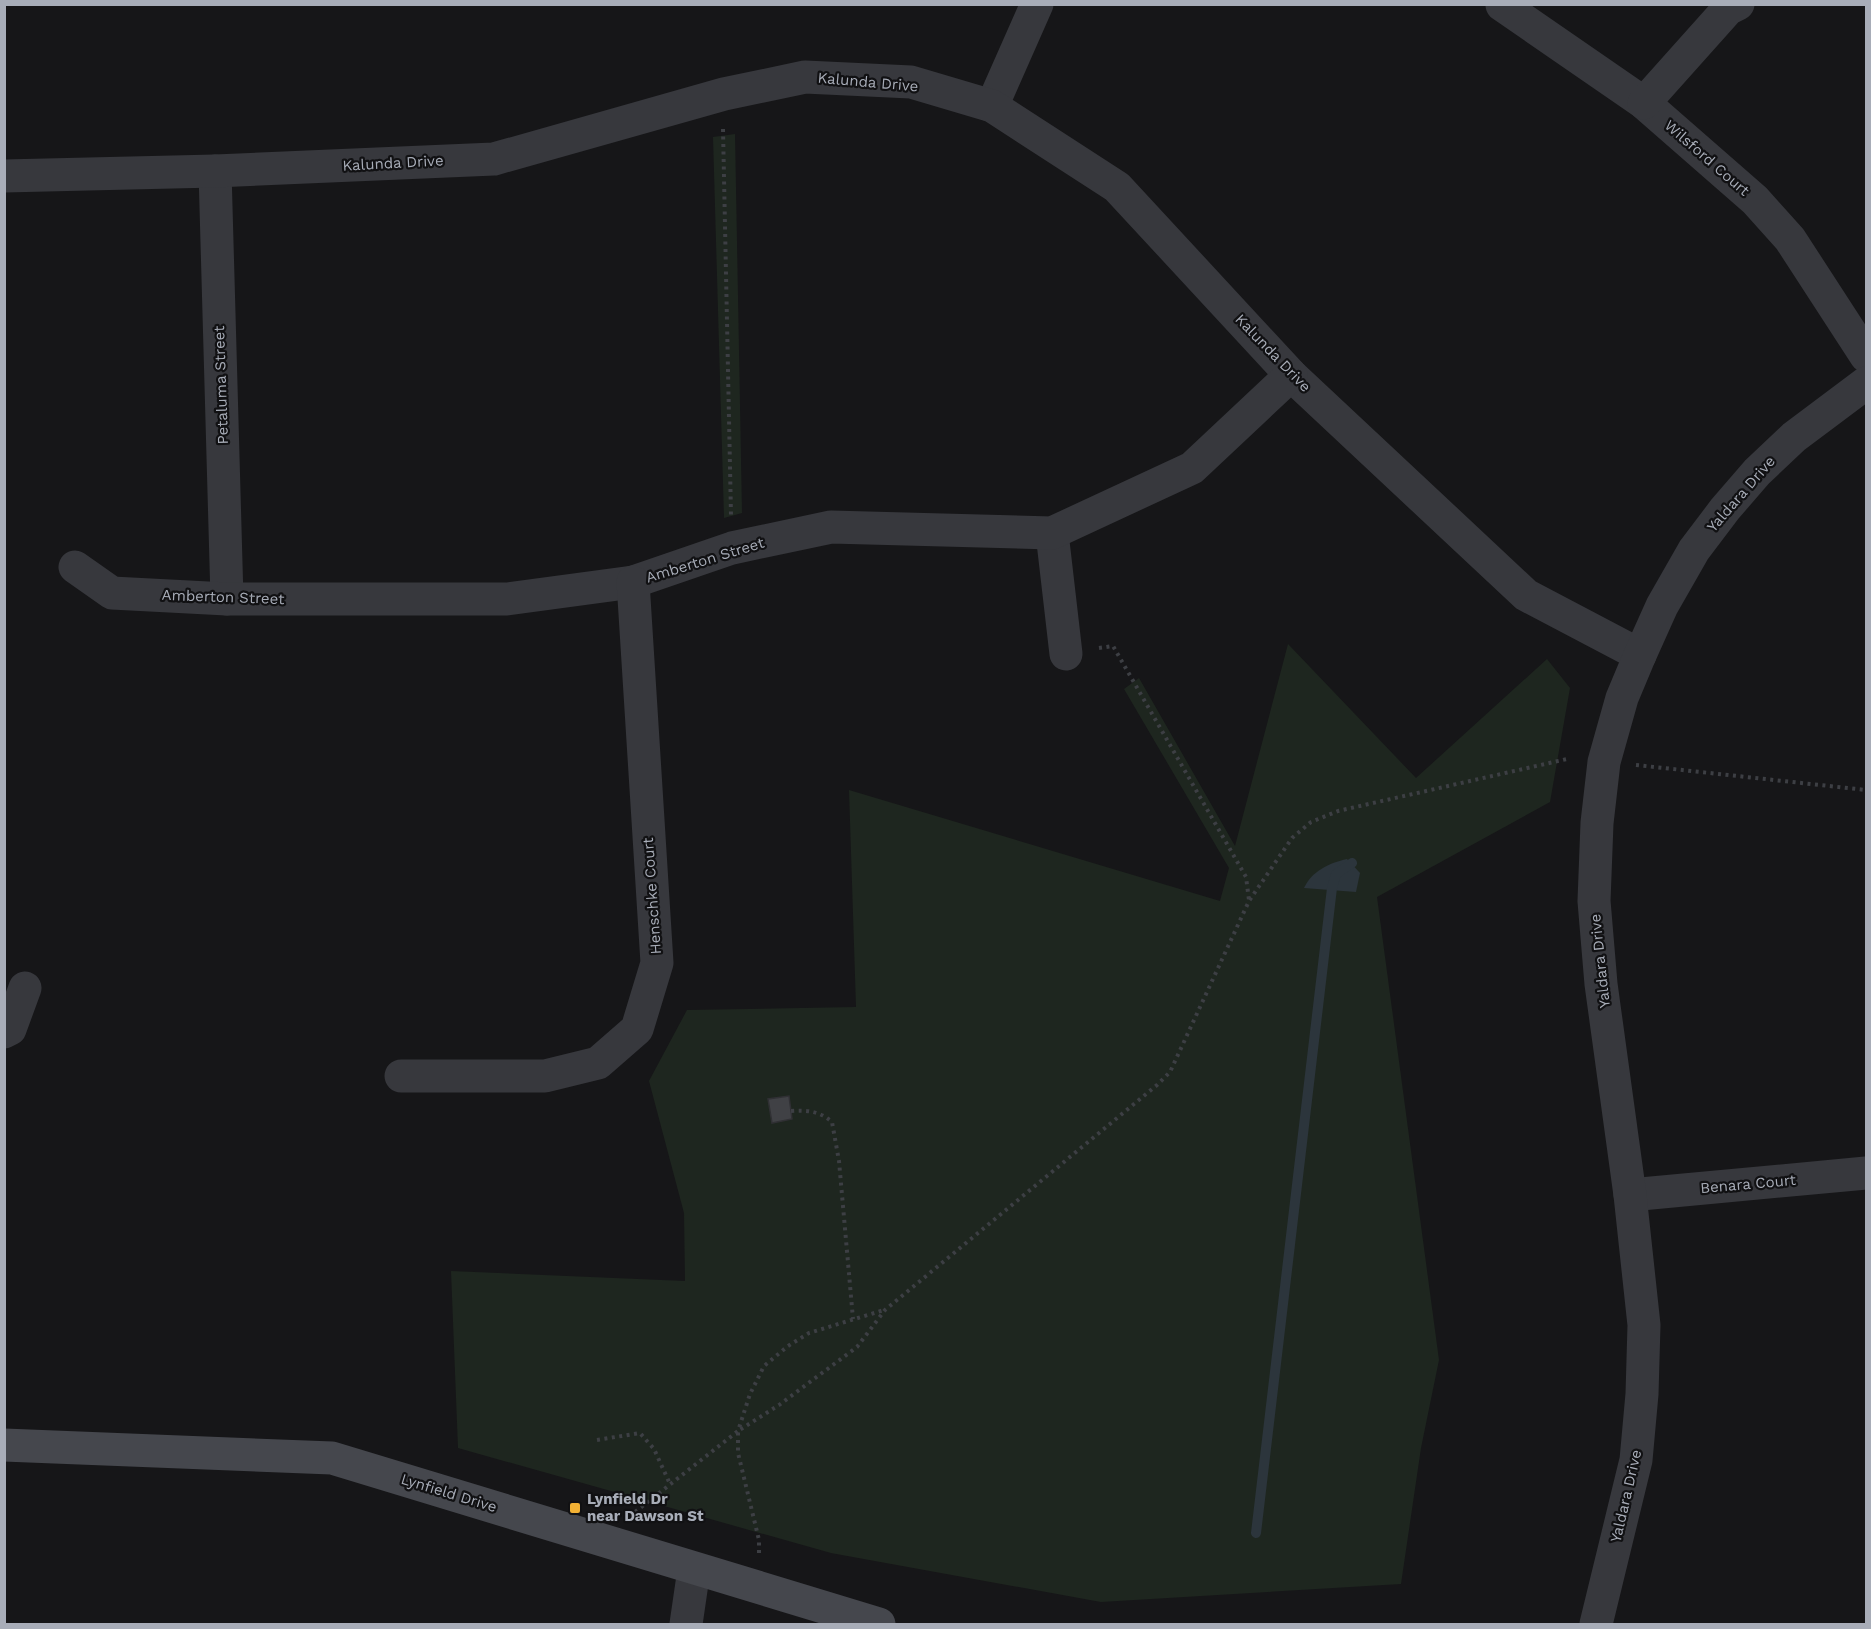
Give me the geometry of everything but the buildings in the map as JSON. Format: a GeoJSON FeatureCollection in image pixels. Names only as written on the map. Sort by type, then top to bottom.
{"type":"FeatureCollection","features":[{"type":"Feature","properties":{"kind":"street"},"geometry":{"type":"LineString","coordinates":[[992,106],[1037,4]]}},
{"type":"Feature","properties":{"kind":"street"},"geometry":{"type":"LineString","coordinates":[[1644,103],[1728,9],[1738,4]]}},
{"type":"Feature","properties":{"kind":"street","name":"Wilsford Court"},"geometry":{"type":"LineString","coordinates":[[1502,5],[1644,103],[1755,200],[1783,232],[1866,356]]}},
{"type":"Feature","properties":{"kind":"street","name":"Kalunda Drive"},"geometry":{"type":"LineString","coordinates":[[4,176],[215,171],[494,159],[724,94],[805,77],[911,82],[992,106],[1117,187],[1291,375],[1526,595],[1640,655]]}},
{"type":"Feature","properties":{"kind":"street","name":"Petaluma Street"},"geometry":{"type":"LineString","coordinates":[[215,171],[227,599]]}},
{"type":"Feature","properties":{"kind":"street","name":"Amberton Street"},"geometry":{"type":"LineString","coordinates":[[75,567],[112,593],[227,599],[507,599],[633,582],[732,548],[831,526],[1052,533],[1192,468],[1291,375]]}},
{"type":"Feature","properties":{"kind":"street","name":"Yaldara Drive"},"geometry":{"type":"LineString","coordinates":[[1596,1624],[1636,1460],[1642,1394],[1644,1326],[1630,1195],[1601,984],[1594,901],[1597,824],[1604,762],[1622,698],[1640,655],[1662,606],[1694,550],[1757,472],[1794,437],[1866,383]]}},
{"type":"Feature","properties":{"kind":"street"},"geometry":{"type":"LineString","coordinates":[[1052,533],[1066,654]]}},
{"type":"Feature","properties":{"kind":"street","name":"Henschke Court"},"geometry":{"type":"LineString","coordinates":[[401,1076],[545,1076],[598,1063],[637,1029],[657,963],[633,582]]}},
{"type":"Feature","properties":{"kind":"street"},"geometry":{"type":"LineString","coordinates":[[4,1032],[10,1029],[25,988]]}},
{"type":"Feature","properties":{"kind":"street","name":"Benara Court"},"geometry":{"type":"LineString","coordinates":[[1630,1195],[1866,1173]]}},
{"type":"Feature","properties":{"kind":"street","name":"Lynfield Drive"},"geometry":{"type":"LineString","coordinates":[[4,1445],[332,1458],[879,1624]]}},
{"type":"Feature","properties":{"kind":"street"},"geometry":{"type":"LineString","coordinates":[[686,1624],[694,1569]]}},
{"type":"Feature","properties":{"kind":"path"},"geometry":{"type":"LineString","coordinates":[[723,128],[732,548]]}},
{"type":"Feature","properties":{"kind":"path"},"geometry":{"type":"LineString","coordinates":[[1066,654],[1113,646],[1246,877],[1249,901]]}},
{"type":"Feature","properties":{"kind":"path"},"geometry":{"type":"LineString","coordinates":[[635,1512],[738,1431],[779,1405],[857,1347],[885,1310],[1170,1072],[1249,901],[1292,838],[1311,822],[1338,811],[1567,759]]}},
{"type":"Feature","properties":{"kind":"path"},"geometry":{"type":"LineString","coordinates":[[1630,764],[1866,790]]}},
{"type":"Feature","properties":{"kind":"path"},"geometry":{"type":"LineString","coordinates":[[791,1111],[807,1110],[821,1114],[832,1122],[839,1161],[853,1319]]}},
{"type":"Feature","properties":{"kind":"path"},"geometry":{"type":"LineString","coordinates":[[758,1588],[759,1540],[738,1454],[738,1431],[750,1394],[764,1366],[788,1346],[809,1333],[885,1310]]}},
{"type":"Feature","properties":{"kind":"path"},"geometry":{"type":"LineString","coordinates":[[597,1440],[640,1432],[654,1449],[670,1484]]}},
{"type":"Feature","properties":{"kind":"shaded area"},"geometry":{"type":"Polygon","coordinates":[[[735,134],[742,513],[724,518],[713,137],[735,134]]]}},
{"type":"Feature","properties":{"kind":"shaded area"},"geometry":{"type":"Polygon","coordinates":[[[1288,644],[1416,778],[1547,659],[1570,688],[1550,802],[1377,897],[1439,1360],[1421,1448],[1401,1584],[1101,1602],[831,1553],[458,1448],[451,1271],[685,1281],[684,1213],[649,1081],[687,1010],[856,1007],[849,790],[1220,901],[1229,868],[1124,689],[1139,678],[1235,846],[1288,644]]]}},
{"type":"Feature","properties":{"kind":"shaded area"},"geometry":{"type":"Polygon","coordinates":[[[1347,859],[1360,873],[1356,892],[1304,888],[1307,882],[1322,869],[1347,859]]]}},
{"type":"Feature","properties":{"kind":"waterway"},"geometry":{"type":"LineString","coordinates":[[1256,1533],[1332,888],[1336,874],[1352,863]]}},
{"type":"Feature","properties":{"kind":"place","name":"Lynfield Dr near Dawson St"},"geometry":{"type":"Point","coordinates":[575,1508]}}]}
